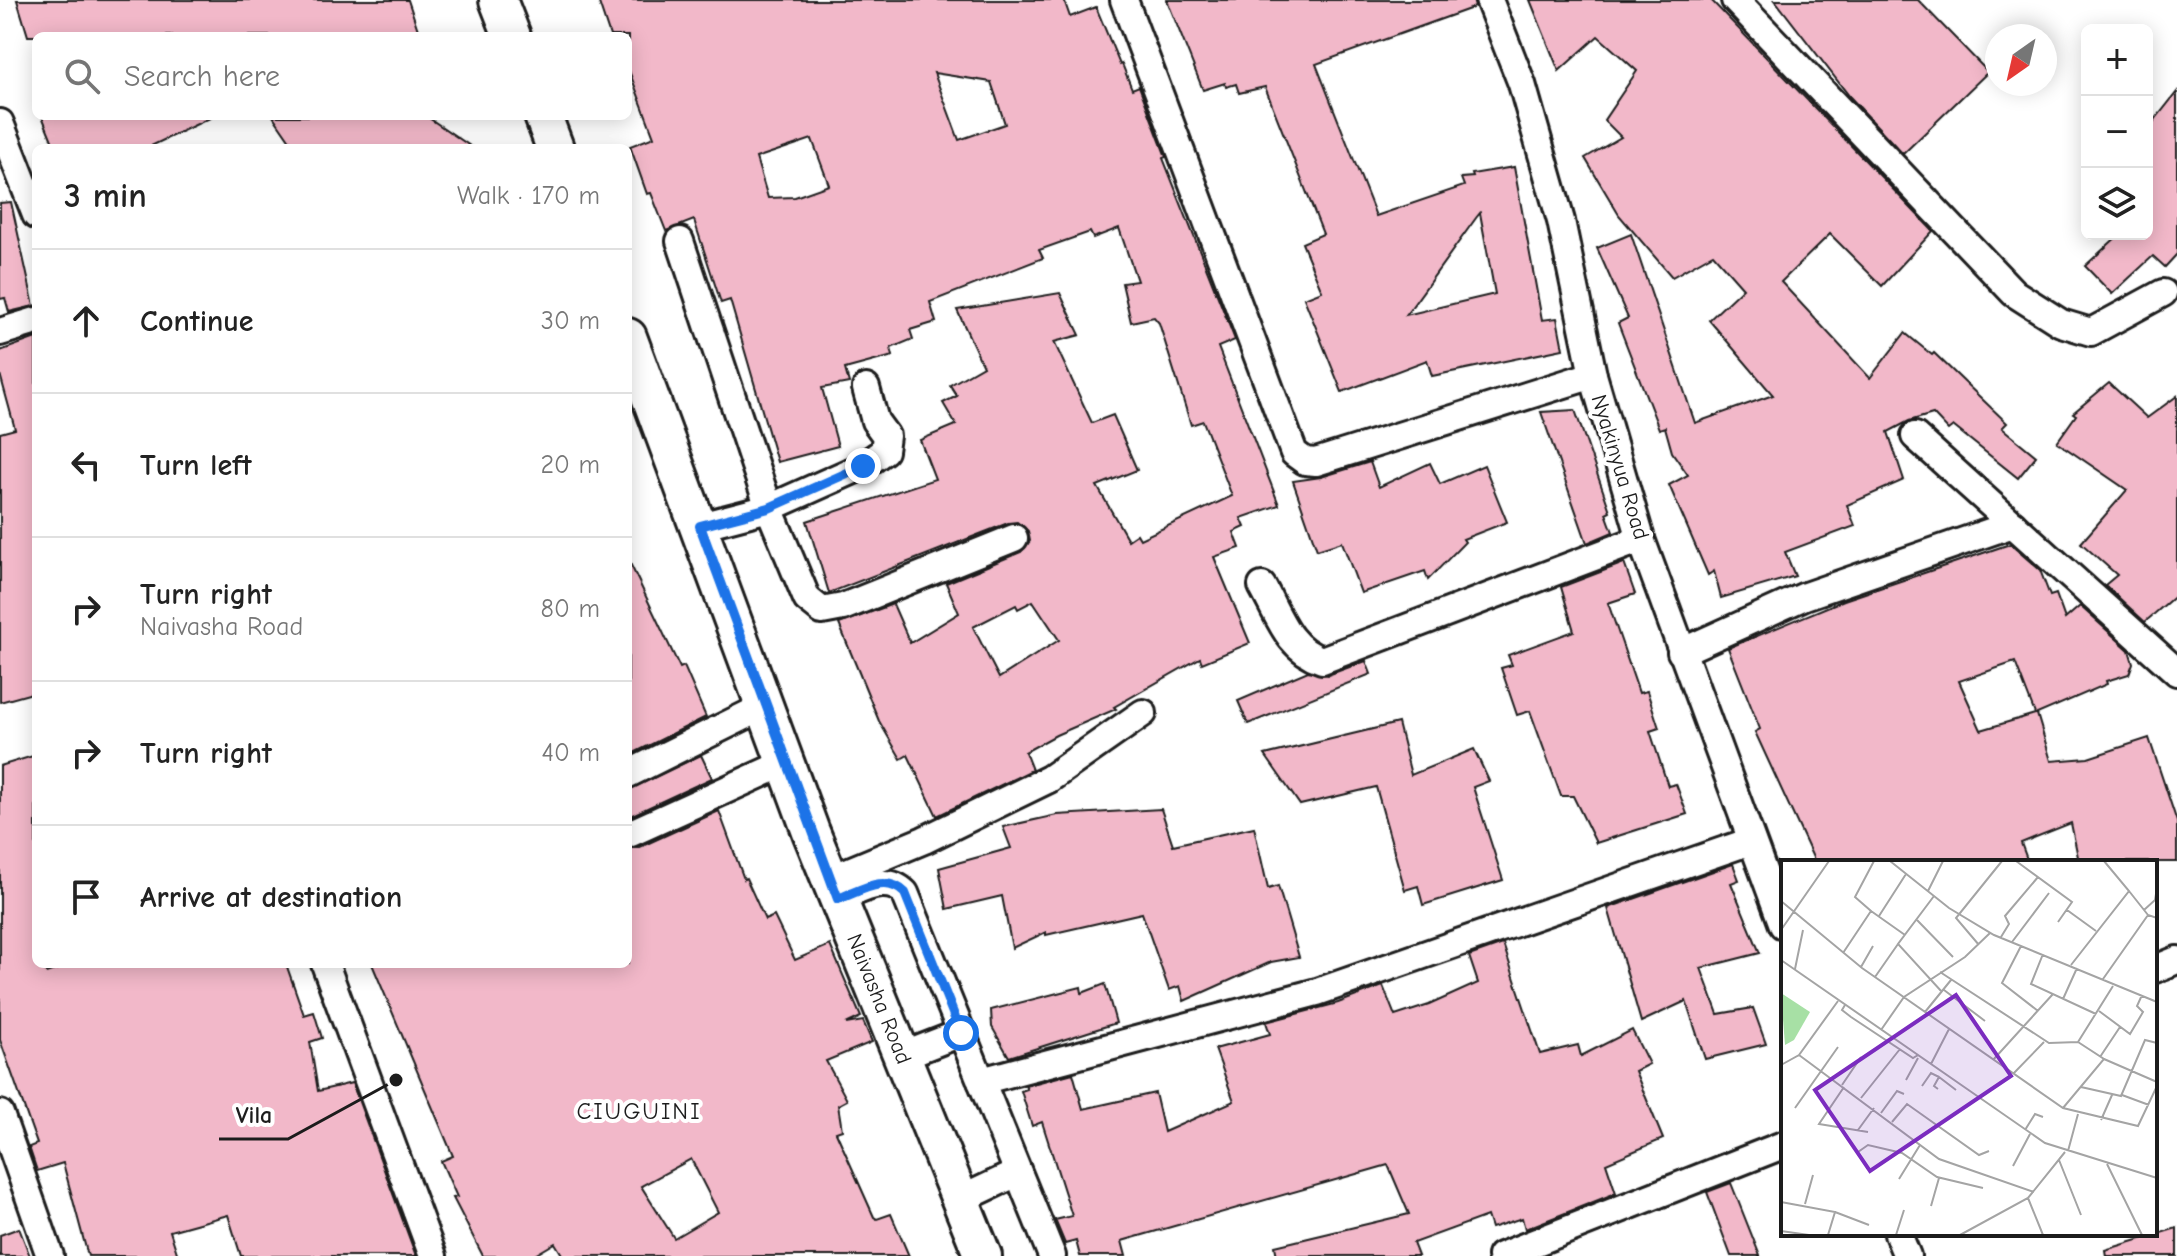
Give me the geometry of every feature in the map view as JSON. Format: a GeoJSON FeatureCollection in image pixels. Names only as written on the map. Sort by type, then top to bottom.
{"type":"FeatureCollection","features":[{"type":"Feature","properties":{"kind":"main road"},"geometry":{"type":"LineString","coordinates":[[498,0],[510,32]]}},
{"type":"Feature","properties":{"kind":"main road"},"geometry":{"type":"LineString","coordinates":[[544,120],[554,144]]}},
{"type":"Feature","properties":{"kind":"main road","name":"Naivasha Road"},"geometry":{"type":"LineString","coordinates":[[632,348],[785,763],[983,1256]]}},
{"type":"Feature","properties":{"kind":"street"},"geometry":{"type":"LineString","coordinates":[[1124,0],[1294,453],[1305,461],[1316,462],[1593,375]]}},
{"type":"Feature","properties":{"kind":"street","name":"Nyakinyua Road"},"geometry":{"type":"LineString","coordinates":[[1489,0],[1522,84],[1561,221],[1593,375],[1641,539],[1781,920]]}},
{"type":"Feature","properties":{"kind":"street"},"geometry":{"type":"LineString","coordinates":[[1735,0],[2014,293],[2061,323],[2091,332],[2163,293]]}},
{"type":"Feature","properties":{"kind":"street"},"geometry":{"type":"LineString","coordinates":[[0,123],[32,205]]}},
{"type":"Feature","properties":{"kind":"street"},"geometry":{"type":"LineString","coordinates":[[680,241],[769,508],[807,599],[822,611],[843,607],[1014,538]]}},
{"type":"Feature","properties":{"kind":"street"},"geometry":{"type":"LineString","coordinates":[[0,332],[32,322]]}},
{"type":"Feature","properties":{"kind":"street"},"geometry":{"type":"LineString","coordinates":[[700,526],[769,508],[863,466],[884,451],[886,436],[875,421],[866,388]]}},
{"type":"Feature","properties":{"kind":"street"},"geometry":{"type":"LineString","coordinates":[[1915,436],[2177,672]]}},
{"type":"Feature","properties":{"kind":"street"},"geometry":{"type":"LineString","coordinates":[[1681,652],[1805,596],[2013,524]]}},
{"type":"Feature","properties":{"kind":"street"},"geometry":{"type":"LineString","coordinates":[[1262,586],[1295,645],[1304,655],[1322,660],[1641,539]]}},
{"type":"Feature","properties":{"kind":"street"},"geometry":{"type":"LineString","coordinates":[[632,772],[765,706]]}},
{"type":"Feature","properties":{"kind":"street"},"geometry":{"type":"LineString","coordinates":[[834,889],[924,840],[1049,779],[1143,713]]}},
{"type":"Feature","properties":{"kind":"street"},"geometry":{"type":"LineString","coordinates":[[632,833],[785,763]]}},
{"type":"Feature","properties":{"kind":"street"},"geometry":{"type":"LineString","coordinates":[[981,1081],[1317,992],[1751,841]]}},
{"type":"Feature","properties":{"kind":"street"},"geometry":{"type":"LineString","coordinates":[[834,889],[882,882],[897,884],[905,893],[1052,1256]]}},
{"type":"Feature","properties":{"kind":"street"},"geometry":{"type":"LineString","coordinates":[[2157,968],[2177,960]]}},
{"type":"Feature","properties":{"kind":"street"},"geometry":{"type":"LineString","coordinates":[[326,968],[433,1256]]}},
{"type":"Feature","properties":{"kind":"street"},"geometry":{"type":"LineString","coordinates":[[902,1056],[961,1033]]}},
{"type":"Feature","properties":{"kind":"street"},"geometry":{"type":"LineString","coordinates":[[0,1114],[50,1256]]}},
{"type":"Feature","properties":{"kind":"street"},"geometry":{"type":"LineString","coordinates":[[1501,1256],[1781,1146]]}},
{"type":"Feature","properties":{"kind":"street"},"geometry":{"type":"LineString","coordinates":[[960,1200],[1017,1173]]}},
{"type":"Feature","properties":{"kind":"street"},"geometry":{"type":"LineString","coordinates":[[1899,1236],[1907,1256]]}},
{"type":"Feature","properties":{"kind":"building"},"geometry":{"type":"Polygon","coordinates":[[[17,0],[408,0],[419,32],[32,32],[32,36],[28,36],[17,0]]]}},
{"type":"Feature","properties":{"kind":"building"},"geometry":{"type":"Polygon","coordinates":[[[598,0],[1064,0],[1070,17],[1096,7],[1132,89],[1139,86],[1166,157],[1163,158],[1235,340],[1218,347],[1279,505],[1241,518],[1245,527],[1234,532],[1240,548],[1214,557],[1250,643],[1202,663],[1200,658],[1114,707],[1116,709],[1025,752],[1032,770],[937,816],[908,755],[901,759],[879,721],[839,624],[893,604],[910,643],[959,613],[946,583],[1021,552],[1030,541],[1028,531],[1017,522],[1008,523],[829,593],[807,521],[935,479],[920,440],[956,425],[943,403],[957,396],[950,385],[983,366],[957,310],[1060,293],[1080,335],[1054,342],[1092,423],[1113,415],[1137,470],[1097,486],[1128,540],[1137,534],[1140,539],[1232,496],[1203,421],[1191,425],[1159,323],[1154,317],[1131,322],[1122,283],[1137,281],[1119,228],[1093,238],[1090,232],[1039,250],[1043,258],[930,302],[936,322],[910,330],[913,339],[891,348],[893,356],[845,369],[849,383],[822,388],[838,446],[777,462],[730,300],[721,303],[694,220],[666,231],[651,193],[647,194],[632,145],[654,137],[632,79],[632,32],[609,32],[598,0]],[[934,73],[959,140],[1005,124],[991,82],[934,73]],[[812,139],[756,158],[768,198],[795,197],[829,185],[812,139]],[[1033,601],[1018,609],[1016,605],[973,627],[999,678],[1059,640],[1033,601]]]}},
{"type":"Feature","properties":{"kind":"building"},"geometry":{"type":"Polygon","coordinates":[[[1167,0],[1473,0],[1475,7],[1316,64],[1376,216],[1464,186],[1461,178],[1473,177],[1472,174],[1514,167],[1542,320],[1557,318],[1563,349],[1432,376],[1427,360],[1342,392],[1304,298],[1322,291],[1302,243],[1323,234],[1265,87],[1239,93],[1236,84],[1226,87],[1225,83],[1203,90],[1167,0]],[[1480,213],[1406,315],[1495,294],[1480,213]]]}},
{"type":"Feature","properties":{"kind":"building"},"geometry":{"type":"Polygon","coordinates":[[[1530,0],[1711,0],[1933,231],[1882,286],[1830,234],[1781,282],[1870,378],[1905,333],[1932,355],[1934,353],[2007,423],[2002,428],[2036,456],[2018,478],[1953,426],[1948,430],[1933,414],[1909,421],[1888,432],[1904,480],[1847,505],[1855,526],[1785,552],[1795,576],[1721,598],[1714,571],[1708,575],[1669,485],[1688,475],[1672,452],[1665,427],[1659,429],[1618,323],[1628,318],[1597,248],[1631,234],[1695,423],[1773,395],[1709,320],[1743,288],[1713,254],[1672,277],[1619,215],[1585,158],[1621,137],[1604,120],[1637,71],[1598,36],[1559,71],[1530,0]]]}},
{"type":"Feature","properties":{"kind":"building"},"geometry":{"type":"Polygon","coordinates":[[[1775,0],[1918,0],[1985,69],[1985,75],[1903,154],[1850,97],[1775,0]]]}},
{"type":"Feature","properties":{"kind":"building"},"geometry":{"type":"Polygon","coordinates":[[[2177,92],[2177,254],[2165,267],[2153,256],[2112,294],[2085,266],[2113,240],[2153,240],[2153,122],[2177,92]]]}},
{"type":"Feature","properties":{"kind":"building"},"geometry":{"type":"Polygon","coordinates":[[[44,120],[206,120],[155,144],[53,144],[44,120]]]}},
{"type":"Feature","properties":{"kind":"building"},"geometry":{"type":"Polygon","coordinates":[[[276,120],[432,120],[467,144],[292,144],[276,120]]]}},
{"type":"Feature","properties":{"kind":"building"},"geometry":{"type":"Polygon","coordinates":[[[11,202],[32,297],[32,306],[9,312],[5,298],[0,299],[0,203],[11,202]]]}},
{"type":"Feature","properties":{"kind":"building"},"geometry":{"type":"Polygon","coordinates":[[[32,339],[32,693],[0,702],[0,433],[15,429],[0,374],[0,351],[32,339]]]}},
{"type":"Feature","properties":{"kind":"building"},"geometry":{"type":"Polygon","coordinates":[[[2109,383],[2147,418],[2177,396],[2177,594],[2145,622],[2105,585],[2117,575],[2081,543],[2127,490],[2057,442],[2076,415],[2073,413],[2109,383]]]}},
{"type":"Feature","properties":{"kind":"building"},"geometry":{"type":"Polygon","coordinates":[[[1575,410],[1610,511],[1606,513],[1613,532],[1587,543],[1541,412],[1575,410]]]}},
{"type":"Feature","properties":{"kind":"building"},"geometry":{"type":"Polygon","coordinates":[[[1370,462],[1379,487],[1430,463],[1440,484],[1484,465],[1507,522],[1463,539],[1465,542],[1428,580],[1425,571],[1361,593],[1342,542],[1317,550],[1293,481],[1321,477],[1370,462]]]}},
{"type":"Feature","properties":{"kind":"building"},"geometry":{"type":"Polygon","coordinates":[[[2010,544],[2040,570],[2050,596],[2056,594],[2065,619],[2080,606],[2129,650],[2133,663],[2129,674],[2106,681],[2107,684],[2037,714],[2051,761],[2088,758],[2149,738],[2177,822],[2177,862],[2079,860],[2071,823],[2021,843],[2027,860],[1814,860],[1755,732],[1760,729],[1728,648],[1844,600],[2010,544]],[[2015,662],[1959,681],[1981,730],[2035,714],[2015,662]]]}},
{"type":"Feature","properties":{"kind":"building"},"geometry":{"type":"Polygon","coordinates":[[[1624,563],[1635,594],[1608,603],[1639,693],[1647,691],[1659,728],[1650,731],[1668,786],[1676,784],[1687,814],[1596,843],[1573,796],[1561,796],[1530,711],[1517,715],[1501,668],[1512,665],[1508,655],[1574,631],[1561,587],[1624,563]]]}},
{"type":"Feature","properties":{"kind":"building"},"geometry":{"type":"Polygon","coordinates":[[[632,567],[680,668],[684,666],[706,717],[632,754],[632,567]]]}},
{"type":"Feature","properties":{"kind":"building"},"geometry":{"type":"Polygon","coordinates":[[[1366,661],[1371,674],[1248,724],[1238,701],[1308,671],[1328,675],[1366,661]]]}},
{"type":"Feature","properties":{"kind":"building"},"geometry":{"type":"Polygon","coordinates":[[[1398,723],[1411,775],[1474,749],[1489,781],[1473,787],[1503,880],[1423,905],[1418,886],[1405,890],[1376,787],[1300,805],[1265,755],[1398,723]]]}},
{"type":"Feature","properties":{"kind":"building"},"geometry":{"type":"Polygon","coordinates":[[[701,755],[712,778],[632,815],[632,788],[701,755]]]}},
{"type":"Feature","properties":{"kind":"building"},"geometry":{"type":"Polygon","coordinates":[[[32,756],[32,968],[44,968],[46,973],[60,968],[287,968],[304,1015],[314,1012],[322,1038],[310,1042],[318,1091],[352,1083],[416,1256],[241,1256],[228,1215],[170,1231],[178,1256],[88,1256],[63,1163],[37,1171],[29,1147],[37,1144],[0,1040],[0,766],[32,756]]]}},
{"type":"Feature","properties":{"kind":"building"},"geometry":{"type":"Polygon","coordinates":[[[1161,809],[1173,845],[1254,827],[1268,889],[1278,886],[1299,957],[1271,962],[1184,1001],[1180,986],[1169,990],[1142,913],[1046,935],[1046,932],[1012,948],[1002,896],[947,909],[939,868],[1011,848],[1003,827],[1057,815],[1161,809]]]}},
{"type":"Feature","properties":{"kind":"building"},"geometry":{"type":"Polygon","coordinates":[[[719,811],[744,879],[765,920],[774,916],[795,960],[830,945],[861,1017],[846,1024],[863,1021],[872,1042],[826,1061],[847,1100],[838,1105],[842,1130],[836,1132],[874,1217],[877,1219],[891,1214],[909,1256],[563,1256],[555,1243],[533,1256],[483,1256],[453,1198],[457,1197],[441,1161],[453,1156],[374,968],[632,968],[632,848],[719,811]],[[691,1159],[641,1186],[674,1238],[718,1212],[691,1159]]]}},
{"type":"Feature","properties":{"kind":"building"},"geometry":{"type":"Polygon","coordinates":[[[1733,864],[1739,880],[1731,883],[1760,953],[1701,968],[1718,1014],[1753,1008],[1766,1044],[1705,1059],[1686,1001],[1641,1022],[1608,908],[1733,864]]]}},
{"type":"Feature","properties":{"kind":"building"},"geometry":{"type":"Polygon","coordinates":[[[1503,944],[1540,1054],[1578,1045],[1581,1056],[1632,1030],[1649,1064],[1635,1071],[1663,1139],[1606,1163],[1616,1193],[1525,1229],[1522,1218],[1491,1228],[1487,1216],[1413,1243],[1418,1256],[1277,1256],[1275,1246],[1409,1214],[1388,1165],[1122,1241],[1126,1256],[1080,1256],[1076,1241],[1065,1244],[1055,1220],[1072,1216],[1042,1122],[1032,1126],[1021,1091],[1027,1089],[1025,1086],[1073,1073],[1083,1109],[1155,1093],[1164,1132],[1234,1101],[1215,1049],[1270,1034],[1266,1022],[1338,1003],[1383,986],[1395,1016],[1429,1005],[1478,983],[1469,956],[1503,944]]]}},
{"type":"Feature","properties":{"kind":"building"},"geometry":{"type":"Polygon","coordinates":[[[1105,984],[1116,1023],[1009,1057],[992,1027],[991,1010],[1081,987],[1082,993],[1105,984]]]}},
{"type":"Feature","properties":{"kind":"building"},"geometry":{"type":"Polygon","coordinates":[[[1731,1183],[1760,1256],[1731,1256],[1707,1192],[1731,1183]]]}},
{"type":"Feature","properties":{"kind":"building"},"geometry":{"type":"Polygon","coordinates":[[[19,1228],[30,1256],[0,1256],[0,1235],[19,1228]]]}},
{"type":"Feature","properties":{"kind":"building"},"geometry":{"type":"Polygon","coordinates":[[[2177,1228],[2177,1256],[2106,1256],[2105,1250],[2177,1228]]]}},
{"type":"Feature","properties":{"kind":"place","name":"Vila"},"geometry":{"type":"Point","coordinates":[396,1080]}},
{"type":"Feature","properties":{"kind":"district","name":"CIUGUINI"},"geometry":{"type":"Point","coordinates":[639,1111]}},
{"type":"Feature","properties":{"kind":"route"},"geometry":{"type":"LineString","coordinates":[[863,466],[769,508],[700,526],[838,899],[882,882],[897,884],[905,893],[961,1033]]}}]}
